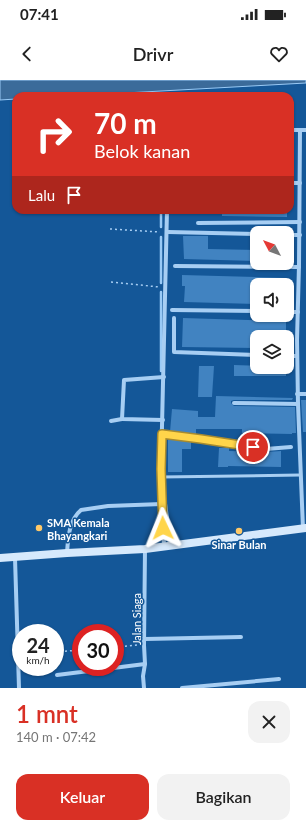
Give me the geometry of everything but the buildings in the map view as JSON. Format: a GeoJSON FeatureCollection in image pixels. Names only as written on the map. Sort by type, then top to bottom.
{"type":"FeatureCollection","features":[{"type":"Feature","properties":{"kind":"main road"},"geometry":{"type":"LineString","coordinates":[[0,558],[67,553],[145,550],[164,546],[305,529]]}},
{"type":"Feature","properties":{"kind":"street"},"geometry":{"type":"LineString","coordinates":[[294,130],[306,130]]}},
{"type":"Feature","properties":{"kind":"street"},"geometry":{"type":"LineString","coordinates":[[300,130],[297,394],[300,475],[305,529]]}},
{"type":"Feature","properties":{"kind":"street"},"geometry":{"type":"LineString","coordinates":[[294,183],[300,183]]}},
{"type":"Feature","properties":{"kind":"street"},"geometry":{"type":"LineString","coordinates":[[164,546],[161,477],[168,232],[167,214]]}},
{"type":"Feature","properties":{"kind":"street"},"geometry":{"type":"LineString","coordinates":[[198,223],[300,222]]}},
{"type":"Feature","properties":{"kind":"street"},"geometry":{"type":"LineString","coordinates":[[168,232],[250,234]]}},
{"type":"Feature","properties":{"kind":"street"},"geometry":{"type":"LineString","coordinates":[[294,235],[300,235]]}},
{"type":"Feature","properties":{"kind":"street"},"geometry":{"type":"LineString","coordinates":[[175,266],[299,267]]}},
{"type":"Feature","properties":{"kind":"street"},"geometry":{"type":"LineString","coordinates":[[172,310],[250,311]]}},
{"type":"Feature","properties":{"kind":"street"},"geometry":{"type":"LineString","coordinates":[[174,318],[174,352],[250,355]]}},
{"type":"Feature","properties":{"kind":"street"},"geometry":{"type":"LineString","coordinates":[[122,419],[124,380],[164,377]]}},
{"type":"Feature","properties":{"kind":"street"},"geometry":{"type":"LineString","coordinates":[[297,394],[306,394]]}},
{"type":"Feature","properties":{"kind":"street"},"geometry":{"type":"LineString","coordinates":[[234,403],[298,404]]}},
{"type":"Feature","properties":{"kind":"street"},"geometry":{"type":"LineString","coordinates":[[111,421],[122,419],[163,420]]}},
{"type":"Feature","properties":{"kind":"street"},"geometry":{"type":"LineString","coordinates":[[162,434],[266,449],[291,446]]}},
{"type":"Feature","properties":{"kind":"street"},"geometry":{"type":"LineString","coordinates":[[67,553],[71,526],[74,518],[82,510],[108,506],[162,504]]}},
{"type":"Feature","properties":{"kind":"street","name":"Jalan Siaga"},"geometry":{"type":"LineString","coordinates":[[144,688],[145,550]]}},
{"type":"Feature","properties":{"kind":"street"},"geometry":{"type":"LineString","coordinates":[[15,558],[19,688]]}},
{"type":"Feature","properties":{"kind":"street"},"geometry":{"type":"LineString","coordinates":[[144,639],[241,637]]}},
{"type":"Feature","properties":{"kind":"street"},"geometry":{"type":"LineString","coordinates":[[64,674],[145,664]]}},
{"type":"Feature","properties":{"kind":"street"},"geometry":{"type":"LineString","coordinates":[[182,688],[279,679]]}},
{"type":"Feature","properties":{"kind":"lane"},"geometry":{"type":"LineString","coordinates":[[161,477],[300,475]]}},
{"type":"Feature","properties":{"kind":"path"},"geometry":{"type":"LineString","coordinates":[[110,229],[168,232]]}},
{"type":"Feature","properties":{"kind":"path"},"geometry":{"type":"LineString","coordinates":[[111,282],[166,288]]}},
{"type":"Feature","properties":{"kind":"path"},"geometry":{"type":"LineString","coordinates":[[124,646],[144,645]]}},
{"type":"Feature","properties":{"kind":"water"},"geometry":{"type":"Polygon","coordinates":[[[0,80],[306,80],[306,83],[143,92],[12,92],[12,99],[0,100],[0,80]]]}},
{"type":"Feature","properties":{"kind":"waterway"},"geometry":{"type":"LineString","coordinates":[[161,214],[161,227]]}},
{"type":"Feature","properties":{"kind":"waterway"},"geometry":{"type":"LineString","coordinates":[[161,237],[161,283]]}},
{"type":"Feature","properties":{"kind":"waterway"},"geometry":{"type":"LineString","coordinates":[[161,292],[161,371]]}},
{"type":"Feature","properties":{"kind":"waterway"},"geometry":{"type":"LineString","coordinates":[[164,491],[170,534]]}},
{"type":"Feature","properties":{"kind":"place","name":"SMA Kemala Bhayangkari"},"geometry":{"type":"Point","coordinates":[39,528]}},
{"type":"Feature","properties":{"kind":"place","name":"Sinar Bulan"},"geometry":{"type":"Point","coordinates":[239,531]}},
{"type":"Feature","properties":{"kind":"route"},"geometry":{"type":"LineString","coordinates":[[163,528],[161,469],[162,434],[253,447]]}}]}
